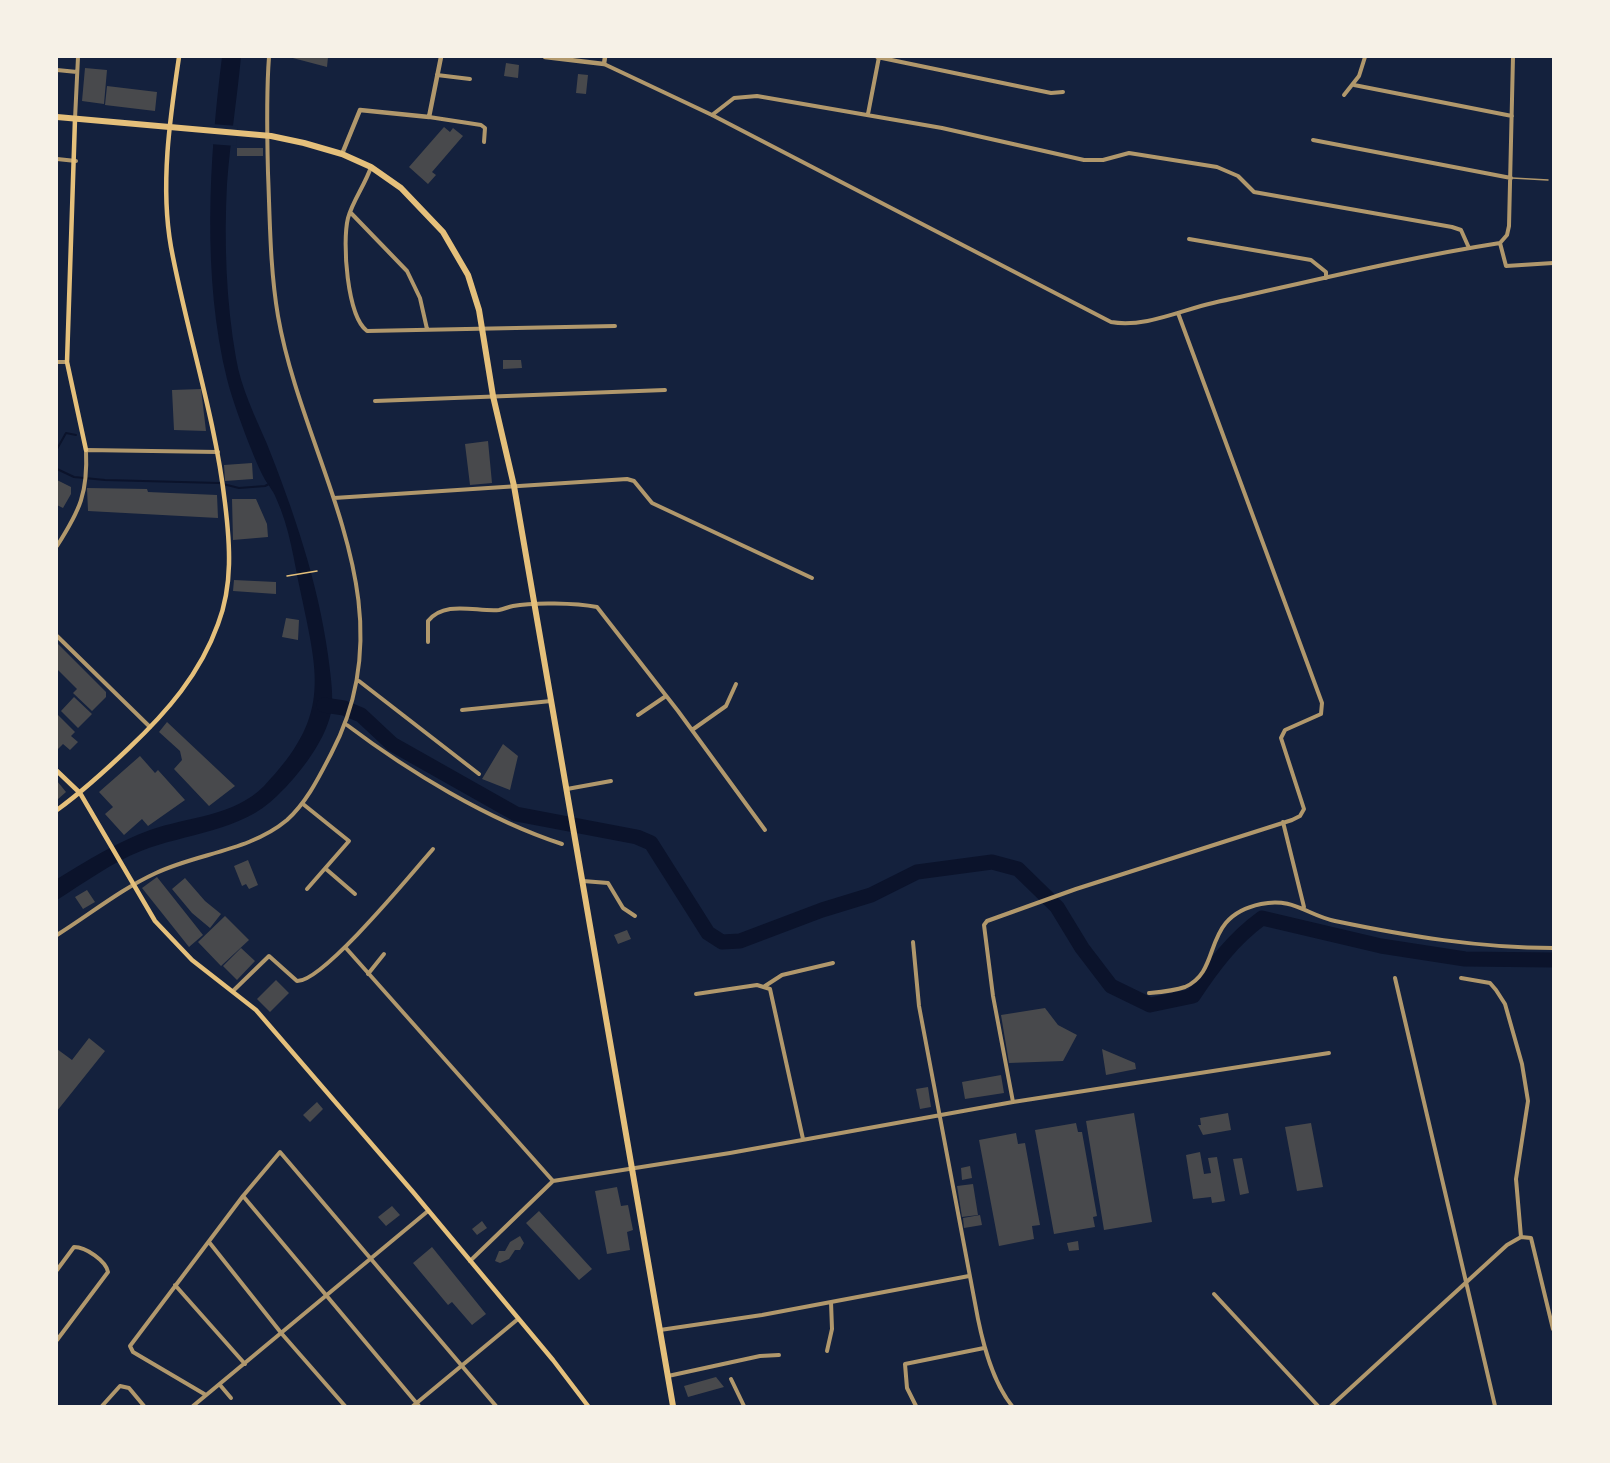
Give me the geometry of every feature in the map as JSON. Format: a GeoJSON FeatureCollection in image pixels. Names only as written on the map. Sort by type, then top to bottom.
{"type":"FeatureCollection","features":[{"type":"Feature","properties":{"kind":"highway"},"geometry":{"type":"LineString","coordinates":[[57,117],[266,136],[342,154],[371,167],[407,193],[443,232],[468,275],[483,329],[492,396],[514,486],[673,1406]]}},
{"type":"Feature","properties":{"kind":"main road"},"geometry":{"type":"LineString","coordinates":[[57,810],[80,793],[151,728],[194,675],[219,624],[229,575],[224,490],[219,452],[171,244],[169,128],[179,57]]}},
{"type":"Feature","properties":{"kind":"main road"},"geometry":{"type":"LineString","coordinates":[[75,119],[76,161],[67,362],[86,450]]}},
{"type":"Feature","properties":{"kind":"main road"},"geometry":{"type":"LineString","coordinates":[[57,771],[80,793],[155,921],[192,960],[233,991],[264,1019],[471,1261],[588,1406]]}},
{"type":"Feature","properties":{"kind":"street"},"geometry":{"type":"LineString","coordinates":[[75,119],[78,57]]}},
{"type":"Feature","properties":{"kind":"street"},"geometry":{"type":"LineString","coordinates":[[57,935],[133,886],[176,864],[254,840],[279,826],[303,804],[347,724],[359,681],[360,634],[354,565],[295,382],[278,316],[272,263],[266,136],[269,57]]}},
{"type":"Feature","properties":{"kind":"street"},"geometry":{"type":"LineString","coordinates":[[429,117],[441,57]]}},
{"type":"Feature","properties":{"kind":"street"},"geometry":{"type":"LineString","coordinates":[[545,57],[604,64],[712,115],[1111,322],[1136,323],[1326,278],[1500,243],[1507,235],[1509,226],[1513,57]]}},
{"type":"Feature","properties":{"kind":"street"},"geometry":{"type":"LineString","coordinates":[[604,64],[605,57]]}},
{"type":"Feature","properties":{"kind":"street"},"geometry":{"type":"LineString","coordinates":[[868,114],[879,57],[1051,93],[1062,92]]}},
{"type":"Feature","properties":{"kind":"street"},"geometry":{"type":"LineString","coordinates":[[1344,95],[1354,85],[1365,57]]}},
{"type":"Feature","properties":{"kind":"street"},"geometry":{"type":"LineString","coordinates":[[57,70],[77,72]]}},
{"type":"Feature","properties":{"kind":"street"},"geometry":{"type":"LineString","coordinates":[[437,75],[470,79]]}},
{"type":"Feature","properties":{"kind":"street"},"geometry":{"type":"LineString","coordinates":[[1354,85],[1512,116]]}},
{"type":"Feature","properties":{"kind":"street"},"geometry":{"type":"LineString","coordinates":[[712,115],[734,98],[743,95],[868,114],[1084,160],[1103,160],[1129,153],[1225,168],[1254,192],[1452,227],[1461,230],[1469,248]]}},
{"type":"Feature","properties":{"kind":"street"},"geometry":{"type":"LineString","coordinates":[[342,154],[360,110],[481,125],[485,128],[484,142]]}},
{"type":"Feature","properties":{"kind":"street"},"geometry":{"type":"LineString","coordinates":[[1313,140],[1511,178]]}},
{"type":"Feature","properties":{"kind":"street"},"geometry":{"type":"LineString","coordinates":[[57,159],[76,161]]}},
{"type":"Feature","properties":{"kind":"street"},"geometry":{"type":"LineString","coordinates":[[371,167],[350,212],[346,260],[356,313],[364,328],[373,332],[615,326]]}},
{"type":"Feature","properties":{"kind":"street"},"geometry":{"type":"LineString","coordinates":[[350,212],[407,271],[420,298],[427,329]]}},
{"type":"Feature","properties":{"kind":"street"},"geometry":{"type":"LineString","coordinates":[[1189,239],[1311,260],[1326,272],[1326,278]]}},
{"type":"Feature","properties":{"kind":"street"},"geometry":{"type":"LineString","coordinates":[[1500,243],[1506,266],[1553,263]]}},
{"type":"Feature","properties":{"kind":"street"},"geometry":{"type":"LineString","coordinates":[[1013,1102],[993,996],[984,925],[987,921],[1076,889],[1300,816],[1304,809],[1282,735],[1285,730],[1321,714],[1322,703],[1251,505],[1215,419],[1178,313]]}},
{"type":"Feature","properties":{"kind":"street"},"geometry":{"type":"LineString","coordinates":[[57,362],[67,362]]}},
{"type":"Feature","properties":{"kind":"street"},"geometry":{"type":"LineString","coordinates":[[375,400],[665,390]]}},
{"type":"Feature","properties":{"kind":"street"},"geometry":{"type":"LineString","coordinates":[[57,546],[79,507],[87,480],[86,450],[219,452]]}},
{"type":"Feature","properties":{"kind":"street"},"geometry":{"type":"LineString","coordinates":[[334,498],[627,479],[634,481],[652,503],[812,578]]}},
{"type":"Feature","properties":{"kind":"street"},"geometry":{"type":"LineString","coordinates":[[428,642],[428,621],[445,611],[470,608],[501,610],[513,606],[534,605],[597,607],[692,730],[765,830]]}},
{"type":"Feature","properties":{"kind":"street"},"geometry":{"type":"LineString","coordinates":[[57,636],[151,728]]}},
{"type":"Feature","properties":{"kind":"street"},"geometry":{"type":"LineString","coordinates":[[359,681],[479,774]]}},
{"type":"Feature","properties":{"kind":"street"},"geometry":{"type":"LineString","coordinates":[[692,730],[726,706],[736,684]]}},
{"type":"Feature","properties":{"kind":"street"},"geometry":{"type":"LineString","coordinates":[[638,715],[666,696]]}},
{"type":"Feature","properties":{"kind":"street"},"geometry":{"type":"LineString","coordinates":[[462,710],[551,701]]}},
{"type":"Feature","properties":{"kind":"street"},"geometry":{"type":"LineString","coordinates":[[347,724],[409,768],[520,830],[562,844]]}},
{"type":"Feature","properties":{"kind":"street"},"geometry":{"type":"LineString","coordinates":[[566,789],[611,781]]}},
{"type":"Feature","properties":{"kind":"street"},"geometry":{"type":"LineString","coordinates":[[303,804],[349,842],[307,889]]}},
{"type":"Feature","properties":{"kind":"street"},"geometry":{"type":"LineString","coordinates":[[1283,822],[1304,908]]}},
{"type":"Feature","properties":{"kind":"street"},"geometry":{"type":"LineString","coordinates":[[233,991],[269,956],[294,980],[302,982],[319,972],[345,947],[434,849]]}},
{"type":"Feature","properties":{"kind":"street"},"geometry":{"type":"LineString","coordinates":[[326,869],[355,894]]}},
{"type":"Feature","properties":{"kind":"street"},"geometry":{"type":"LineString","coordinates":[[583,881],[608,883],[623,908],[635,916]]}},
{"type":"Feature","properties":{"kind":"street"},"geometry":{"type":"LineString","coordinates":[[1149,993],[1187,986],[1198,978],[1211,954],[1220,929],[1239,911],[1262,904],[1288,902],[1332,920],[1431,939],[1482,945],[1553,948]]}},
{"type":"Feature","properties":{"kind":"street"},"geometry":{"type":"LineString","coordinates":[[913,942],[919,1006],[984,1348],[1012,1406]]}},
{"type":"Feature","properties":{"kind":"street"},"geometry":{"type":"LineString","coordinates":[[345,947],[553,1181]]}},
{"type":"Feature","properties":{"kind":"street"},"geometry":{"type":"LineString","coordinates":[[368,974],[384,954]]}},
{"type":"Feature","properties":{"kind":"street"},"geometry":{"type":"LineString","coordinates":[[696,994],[726,987],[765,986],[782,975],[833,963]]}},
{"type":"Feature","properties":{"kind":"street"},"geometry":{"type":"LineString","coordinates":[[1395,978],[1466,1284],[1478,1324],[1495,1406]]}},
{"type":"Feature","properties":{"kind":"street"},"geometry":{"type":"LineString","coordinates":[[1461,978],[1490,983],[1496,990],[1504,1004],[1522,1064],[1528,1101],[1516,1179],[1521,1237]]}},
{"type":"Feature","properties":{"kind":"street"},"geometry":{"type":"LineString","coordinates":[[765,986],[772,994],[803,1139]]}},
{"type":"Feature","properties":{"kind":"street"},"geometry":{"type":"LineString","coordinates":[[471,1261],[553,1181],[634,1170],[1013,1102],[1329,1053]]}},
{"type":"Feature","properties":{"kind":"street"},"geometry":{"type":"LineString","coordinates":[[206,1395],[129,1348],[243,1196],[277,1153],[283,1153],[496,1406]]}},
{"type":"Feature","properties":{"kind":"street"},"geometry":{"type":"LineString","coordinates":[[243,1196],[416,1405],[518,1319]]}},
{"type":"Feature","properties":{"kind":"street"},"geometry":{"type":"LineString","coordinates":[[193,1406],[428,1211]]}},
{"type":"Feature","properties":{"kind":"street"},"geometry":{"type":"LineString","coordinates":[[1331,1406],[1507,1245],[1521,1237],[1531,1238],[1553,1329]]}},
{"type":"Feature","properties":{"kind":"street"},"geometry":{"type":"LineString","coordinates":[[209,1242],[282,1334],[345,1406]]}},
{"type":"Feature","properties":{"kind":"street"},"geometry":{"type":"LineString","coordinates":[[57,1270],[74,1247],[81,1247],[106,1265],[108,1272],[57,1340]]}},
{"type":"Feature","properties":{"kind":"street"},"geometry":{"type":"LineString","coordinates":[[659,1330],[831,1302],[969,1276]]}},
{"type":"Feature","properties":{"kind":"street"},"geometry":{"type":"LineString","coordinates":[[175,1285],[245,1364]]}},
{"type":"Feature","properties":{"kind":"street"},"geometry":{"type":"LineString","coordinates":[[1214,1294],[1318,1406]]}},
{"type":"Feature","properties":{"kind":"street"},"geometry":{"type":"LineString","coordinates":[[827,1351],[832,1329],[831,1302]]}},
{"type":"Feature","properties":{"kind":"street"},"geometry":{"type":"LineString","coordinates":[[916,1406],[907,1388],[905,1364],[984,1348]]}},
{"type":"Feature","properties":{"kind":"street"},"geometry":{"type":"LineString","coordinates":[[667,1376],[779,1354]]}},
{"type":"Feature","properties":{"kind":"street"},"geometry":{"type":"LineString","coordinates":[[731,1379],[744,1406]]}},
{"type":"Feature","properties":{"kind":"street"},"geometry":{"type":"LineString","coordinates":[[220,1385],[231,1398]]}},
{"type":"Feature","properties":{"kind":"street"},"geometry":{"type":"LineString","coordinates":[[102,1406],[120,1386],[129,1388],[144,1406]]}},
{"type":"Feature","properties":{"kind":"lane"},"geometry":{"type":"LineString","coordinates":[[1511,178],[1548,180]]}},
{"type":"Feature","properties":{"kind":"path"},"geometry":{"type":"LineString","coordinates":[[287,576],[317,571]]}},
{"type":"Feature","properties":{"kind":"water"},"geometry":{"type":"Polygon","coordinates":[[[222,57],[241,57],[228,168],[226,227],[228,293],[236,358],[245,391],[287,495],[311,574],[324,628],[330,667],[332,706],[330,718],[312,755],[286,787],[263,808],[230,824],[141,851],[119,861],[57,900],[57,879],[102,852],[150,830],[225,810],[252,796],[264,786],[300,739],[314,696],[315,674],[312,650],[288,533],[281,509],[248,442],[227,379],[219,340],[214,300],[210,218],[214,136],[222,57]]]}},
{"type":"Feature","properties":{"kind":"pier"},"geometry":{"type":"Polygon","coordinates":[[[211,124],[238,126],[236,146],[210,144],[211,124]]]}},
{"type":"Feature","properties":{"kind":"building"},"geometry":{"type":"Polygon","coordinates":[[[289,57],[328,57],[327,67],[289,57]]]}},
{"type":"Feature","properties":{"kind":"building"},"geometry":{"type":"Polygon","coordinates":[[[506,63],[519,65],[518,78],[504,76],[506,63]]]}},
{"type":"Feature","properties":{"kind":"building"},"geometry":{"type":"Polygon","coordinates":[[[85,68],[107,70],[104,104],[82,101],[85,68]]]}},
{"type":"Feature","properties":{"kind":"building"},"geometry":{"type":"Polygon","coordinates":[[[578,74],[588,75],[586,94],[576,93],[578,74]]]}},
{"type":"Feature","properties":{"kind":"building"},"geometry":{"type":"Polygon","coordinates":[[[107,86],[157,92],[155,111],[105,105],[107,86]]]}},
{"type":"Feature","properties":{"kind":"building"},"geometry":{"type":"Polygon","coordinates":[[[444,127],[450,132],[453,128],[463,136],[432,172],[436,175],[428,184],[409,167],[444,127]]]}},
{"type":"Feature","properties":{"kind":"building"},"geometry":{"type":"Polygon","coordinates":[[[237,148],[263,148],[263,156],[237,156],[237,148]]]}},
{"type":"Feature","properties":{"kind":"building"},"geometry":{"type":"Polygon","coordinates":[[[503,360],[521,360],[522,368],[503,369],[503,360]]]}},
{"type":"Feature","properties":{"kind":"building"},"geometry":{"type":"Polygon","coordinates":[[[201,389],[206,431],[174,430],[172,390],[201,389]]]}},
{"type":"Feature","properties":{"kind":"building"},"geometry":{"type":"Polygon","coordinates":[[[488,441],[492,483],[470,485],[465,444],[488,441]]]}},
{"type":"Feature","properties":{"kind":"building"},"geometry":{"type":"Polygon","coordinates":[[[252,463],[253,479],[225,481],[224,465],[252,463]]]}},
{"type":"Feature","properties":{"kind":"building"},"geometry":{"type":"Polygon","coordinates":[[[57,480],[71,487],[71,494],[63,508],[57,505],[57,480]]]}},
{"type":"Feature","properties":{"kind":"building"},"geometry":{"type":"Polygon","coordinates":[[[87,488],[147,489],[148,492],[217,495],[218,518],[88,511],[87,488]]]}},
{"type":"Feature","properties":{"kind":"building"},"geometry":{"type":"Polygon","coordinates":[[[232,499],[256,499],[267,524],[268,537],[233,540],[232,499]]]}},
{"type":"Feature","properties":{"kind":"building"},"geometry":{"type":"Polygon","coordinates":[[[234,580],[276,582],[276,594],[233,591],[234,580]]]}},
{"type":"Feature","properties":{"kind":"building"},"geometry":{"type":"Polygon","coordinates":[[[286,618],[299,620],[298,640],[282,637],[286,618]]]}},
{"type":"Feature","properties":{"kind":"building"},"geometry":{"type":"Polygon","coordinates":[[[57,643],[106,692],[106,697],[92,711],[73,693],[77,689],[57,669],[57,643]]]}},
{"type":"Feature","properties":{"kind":"building"},"geometry":{"type":"Polygon","coordinates":[[[74,697],[92,714],[78,728],[61,711],[74,697]]]}},
{"type":"Feature","properties":{"kind":"building"},"geometry":{"type":"Polygon","coordinates":[[[57,714],[75,732],[71,736],[78,742],[70,750],[63,744],[57,750],[57,714]]]}},
{"type":"Feature","properties":{"kind":"building"},"geometry":{"type":"Polygon","coordinates":[[[167,722],[235,786],[209,806],[174,769],[182,760],[180,751],[159,732],[167,722]]]}},
{"type":"Feature","properties":{"kind":"building"},"geometry":{"type":"Polygon","coordinates":[[[503,744],[518,756],[510,790],[482,779],[503,744]]]}},
{"type":"Feature","properties":{"kind":"building"},"geometry":{"type":"Polygon","coordinates":[[[140,756],[155,773],[158,770],[185,800],[148,826],[142,819],[124,835],[105,814],[113,807],[99,792],[140,756]]]}},
{"type":"Feature","properties":{"kind":"building"},"geometry":{"type":"Polygon","coordinates":[[[57,781],[66,792],[57,800],[57,781]]]}},
{"type":"Feature","properties":{"kind":"building"},"geometry":{"type":"Polygon","coordinates":[[[248,860],[258,885],[249,889],[246,884],[242,886],[234,866],[248,860]]]}},
{"type":"Feature","properties":{"kind":"building"},"geometry":{"type":"Polygon","coordinates":[[[157,877],[203,935],[189,947],[142,888],[157,877]]]}},
{"type":"Feature","properties":{"kind":"building"},"geometry":{"type":"Polygon","coordinates":[[[185,878],[205,901],[221,914],[210,928],[192,913],[172,889],[185,878]]]}},
{"type":"Feature","properties":{"kind":"building"},"geometry":{"type":"Polygon","coordinates":[[[87,890],[95,902],[83,909],[75,897],[87,890]]]}},
{"type":"Feature","properties":{"kind":"building"},"geometry":{"type":"Polygon","coordinates":[[[225,916],[249,940],[221,966],[198,942],[225,916]]]}},
{"type":"Feature","properties":{"kind":"building"},"geometry":{"type":"Polygon","coordinates":[[[627,930],[631,939],[618,944],[614,935],[627,930]]]}},
{"type":"Feature","properties":{"kind":"building"},"geometry":{"type":"Polygon","coordinates":[[[241,948],[255,961],[237,980],[223,966],[241,948]]]}},
{"type":"Feature","properties":{"kind":"building"},"geometry":{"type":"Polygon","coordinates":[[[276,980],[289,993],[270,1012],[257,999],[276,980]]]}},
{"type":"Feature","properties":{"kind":"building"},"geometry":{"type":"Polygon","coordinates":[[[1045,1008],[1058,1025],[1077,1035],[1063,1061],[1009,1063],[1001,1015],[1045,1008]]]}},
{"type":"Feature","properties":{"kind":"building"},"geometry":{"type":"Polygon","coordinates":[[[89,1038],[105,1051],[57,1111],[57,1049],[72,1060],[89,1038]]]}},
{"type":"Feature","properties":{"kind":"building"},"geometry":{"type":"Polygon","coordinates":[[[1102,1049],[1135,1063],[1136,1069],[1106,1075],[1102,1049]]]}},
{"type":"Feature","properties":{"kind":"building"},"geometry":{"type":"Polygon","coordinates":[[[1001,1075],[1004,1093],[965,1099],[962,1082],[1001,1075]]]}},
{"type":"Feature","properties":{"kind":"building"},"geometry":{"type":"Polygon","coordinates":[[[928,1087],[931,1107],[920,1109],[916,1089],[928,1087]]]}},
{"type":"Feature","properties":{"kind":"building"},"geometry":{"type":"Polygon","coordinates":[[[317,1102],[323,1109],[310,1122],[303,1115],[317,1102]]]}},
{"type":"Feature","properties":{"kind":"building"},"geometry":{"type":"Polygon","coordinates":[[[1134,1113],[1152,1222],[1104,1230],[1086,1121],[1134,1113]]]}},
{"type":"Feature","properties":{"kind":"building"},"geometry":{"type":"Polygon","coordinates":[[[1228,1113],[1231,1130],[1203,1135],[1198,1125],[1201,1125],[1200,1118],[1228,1113]]]}},
{"type":"Feature","properties":{"kind":"building"},"geometry":{"type":"Polygon","coordinates":[[[1076,1123],[1078,1132],[1082,1132],[1097,1216],[1093,1217],[1095,1227],[1054,1234],[1035,1130],[1076,1123]]]}},
{"type":"Feature","properties":{"kind":"building"},"geometry":{"type":"Polygon","coordinates":[[[1311,1123],[1323,1187],[1297,1191],[1285,1127],[1311,1123]]]}},
{"type":"Feature","properties":{"kind":"building"},"geometry":{"type":"Polygon","coordinates":[[[1016,1133],[1018,1144],[1025,1143],[1040,1225],[1032,1226],[1034,1239],[999,1246],[979,1140],[1016,1133]]]}},
{"type":"Feature","properties":{"kind":"building"},"geometry":{"type":"Polygon","coordinates":[[[1200,1152],[1204,1174],[1211,1173],[1208,1158],[1217,1157],[1225,1201],[1212,1203],[1211,1197],[1193,1199],[1186,1155],[1200,1152]]]}},
{"type":"Feature","properties":{"kind":"building"},"geometry":{"type":"Polygon","coordinates":[[[1242,1158],[1249,1193],[1240,1195],[1233,1159],[1242,1158]]]}},
{"type":"Feature","properties":{"kind":"building"},"geometry":{"type":"Polygon","coordinates":[[[970,1166],[972,1178],[962,1180],[961,1168],[970,1166]]]}},
{"type":"Feature","properties":{"kind":"building"},"geometry":{"type":"Polygon","coordinates":[[[973,1184],[978,1215],[962,1217],[957,1186],[973,1184]]]}},
{"type":"Feature","properties":{"kind":"building"},"geometry":{"type":"Polygon","coordinates":[[[617,1187],[621,1206],[628,1205],[633,1230],[627,1232],[630,1250],[607,1254],[595,1191],[617,1187]]]}},
{"type":"Feature","properties":{"kind":"building"},"geometry":{"type":"Polygon","coordinates":[[[392,1206],[400,1215],[386,1226],[378,1217],[392,1206]]]}},
{"type":"Feature","properties":{"kind":"building"},"geometry":{"type":"Polygon","coordinates":[[[539,1211],[592,1269],[579,1280],[526,1223],[539,1211]]]}},
{"type":"Feature","properties":{"kind":"building"},"geometry":{"type":"Polygon","coordinates":[[[980,1215],[982,1225],[964,1228],[963,1218],[980,1215]]]}},
{"type":"Feature","properties":{"kind":"building"},"geometry":{"type":"Polygon","coordinates":[[[482,1221],[487,1228],[477,1235],[472,1229],[482,1221]]]}},
{"type":"Feature","properties":{"kind":"building"},"geometry":{"type":"Polygon","coordinates":[[[520,1236],[524,1243],[520,1250],[515,1250],[509,1259],[500,1263],[495,1261],[499,1251],[505,1251],[510,1242],[520,1236]]]}},
{"type":"Feature","properties":{"kind":"building"},"geometry":{"type":"Polygon","coordinates":[[[1078,1241],[1079,1250],[1069,1251],[1067,1243],[1078,1241]]]}},
{"type":"Feature","properties":{"kind":"building"},"geometry":{"type":"Polygon","coordinates":[[[432,1247],[486,1314],[472,1325],[452,1302],[448,1305],[413,1263],[432,1247]]]}},
{"type":"Feature","properties":{"kind":"building"},"geometry":{"type":"Polygon","coordinates":[[[716,1377],[724,1387],[688,1397],[684,1386],[716,1377]]]}},
{"type":"Feature","properties":{"kind":"waterway"},"geometry":{"type":"LineString","coordinates":[[57,449],[66,433],[76,435]]}},
{"type":"Feature","properties":{"kind":"waterway"},"geometry":{"type":"LineString","coordinates":[[57,469],[74,477],[105,480],[219,483],[239,488],[269,484]]}},
{"type":"Feature","properties":{"kind":"waterway"},"geometry":{"type":"LineString","coordinates":[[324,705],[344,708],[361,715],[392,744],[516,814],[637,837],[651,843],[708,933],[722,942],[740,941],[822,910],[871,895],[917,872],[992,862],[1018,869],[1057,907],[1082,948],[1111,986],[1150,1005],[1193,996],[1224,954],[1262,918],[1381,946],[1465,959],[1553,960]]}}]}
